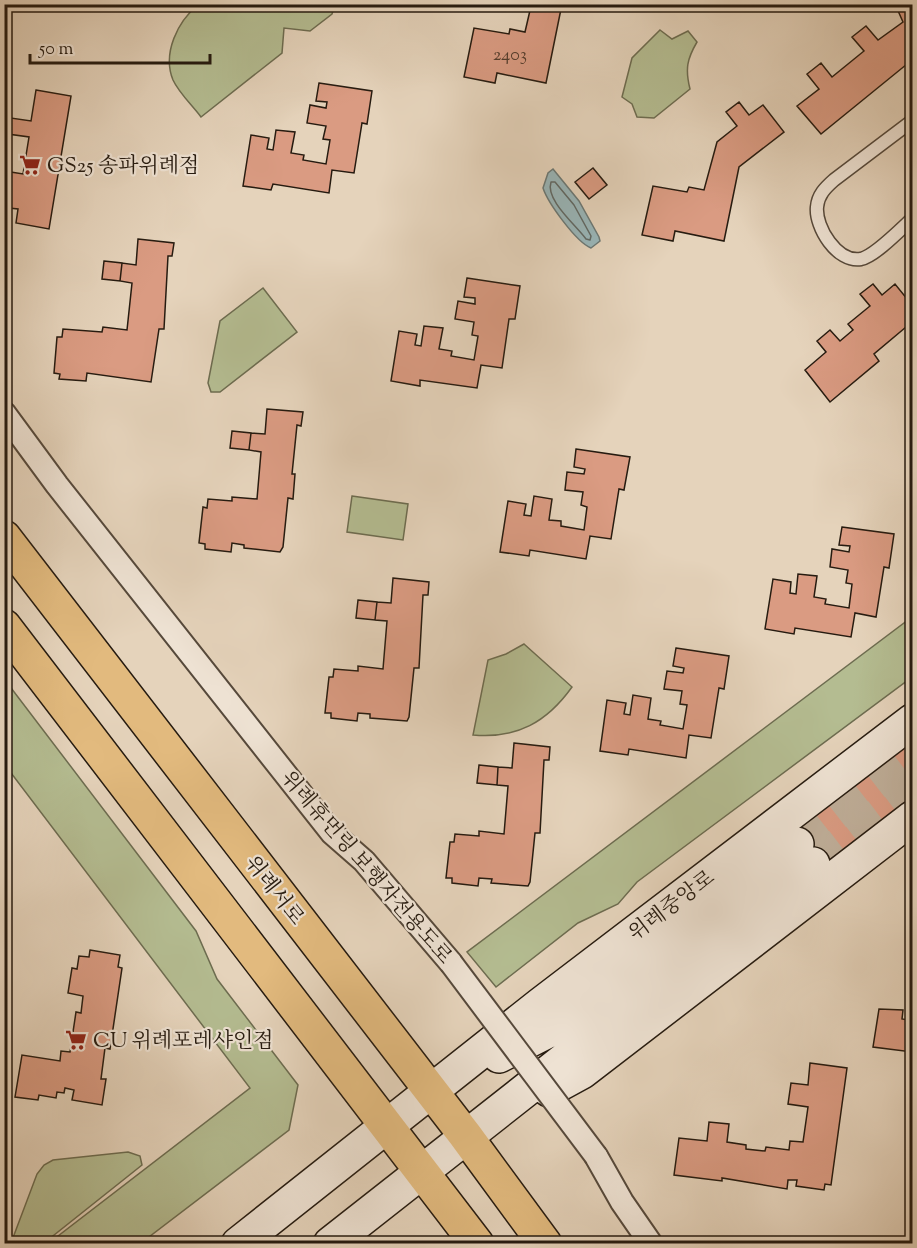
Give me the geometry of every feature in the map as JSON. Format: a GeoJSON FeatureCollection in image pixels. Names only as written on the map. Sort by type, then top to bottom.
{"type":"FeatureCollection","features":[{"type":"Feature","properties":{"kind":"main road","name":"위례서로"},"geometry":{"type":"LineString","coordinates":[[4,537],[465,1135],[545,1244]]}},
{"type":"Feature","properties":{"kind":"main road"},"geometry":{"type":"LineString","coordinates":[[4,626],[389,1126],[477,1244]]}},
{"type":"Feature","properties":{"kind":"main road","name":"위례중앙로"},"geometry":{"type":"LineString","coordinates":[[238,1244],[541,1004],[912,721]]}},
{"type":"Feature","properties":{"kind":"main road","name":"위례중앙로"},"geometry":{"type":"LineString","coordinates":[[465,1135],[582,1072],[912,818]]}},
{"type":"Feature","properties":{"kind":"main road","name":"위례중앙로"},"geometry":{"type":"LineString","coordinates":[[330,1244],[805,854],[558,1026],[430,1092]]}},
{"type":"Feature","properties":{"kind":"street","name":"위례휴먼링 보행자전용도로"},"geometry":{"type":"LineString","coordinates":[[4,413],[57,485],[332,833],[364,861],[451,963],[596,1156],[651,1244]]}},
{"type":"Feature","properties":{"kind":"lane"},"geometry":{"type":"LineString","coordinates":[[912,121],[834,180],[822,191],[817,207],[819,224],[827,237],[843,255],[855,259],[868,256],[912,219]]}},
{"type":"Feature","properties":{"kind":"green space"},"geometry":{"type":"Polygon","coordinates":[[[198,5],[335,5],[332,14],[310,31],[284,28],[282,53],[201,117],[173,80],[169,59],[178,29],[198,5]]]}},
{"type":"Feature","properties":{"kind":"green space"},"geometry":{"type":"Polygon","coordinates":[[[660,30],[672,39],[688,31],[697,42],[688,64],[690,89],[654,118],[637,117],[632,104],[622,97],[632,58],[660,30]]]}},
{"type":"Feature","properties":{"kind":"green space"},"geometry":{"type":"Polygon","coordinates":[[[263,288],[297,332],[220,392],[211,392],[208,383],[220,321],[263,288]]]}},
{"type":"Feature","properties":{"kind":"green space"},"geometry":{"type":"Polygon","coordinates":[[[352,496],[408,504],[403,540],[347,532],[352,496]]]}},
{"type":"Feature","properties":{"kind":"green space"},"geometry":{"type":"Polygon","coordinates":[[[912,617],[912,677],[637,882],[618,904],[578,923],[496,987],[467,952],[912,617]]]}},
{"type":"Feature","properties":{"kind":"green space"},"geometry":{"type":"Polygon","coordinates":[[[524,644],[572,687],[552,710],[530,726],[504,734],[473,735],[488,660],[506,654],[524,644]]]}},
{"type":"Feature","properties":{"kind":"green space"},"geometry":{"type":"Polygon","coordinates":[[[5,680],[196,931],[217,979],[298,1085],[289,1130],[141,1243],[49,1243],[250,1088],[5,765],[5,680]]]}},
{"type":"Feature","properties":{"kind":"green space"},"geometry":{"type":"Polygon","coordinates":[[[128,1152],[140,1156],[142,1165],[44,1243],[11,1243],[37,1174],[44,1165],[53,1160],[128,1152]]]}},
{"type":"Feature","properties":{"kind":"water"},"geometry":{"type":"Polygon","coordinates":[[[553,169],[579,201],[599,237],[600,241],[591,248],[571,230],[546,195],[543,188],[548,173],[553,169]]]}},
{"type":"Feature","properties":{"kind":"building"},"geometry":{"type":"Polygon","coordinates":[[[534,4],[567,4],[561,9],[546,83],[497,73],[495,83],[464,77],[474,28],[509,34],[510,29],[525,32],[531,6],[534,4]]]}},
{"type":"Feature","properties":{"kind":"building"},"geometry":{"type":"Polygon","coordinates":[[[895,4],[912,4],[912,60],[821,134],[797,106],[819,89],[807,74],[821,63],[832,77],[864,51],[852,37],[866,26],[878,40],[903,22],[895,4]]]}},
{"type":"Feature","properties":{"kind":"building"},"geometry":{"type":"Polygon","coordinates":[[[319,83],[372,91],[367,124],[362,123],[354,173],[332,170],[329,193],[273,184],[271,190],[243,186],[251,135],[269,138],[267,149],[273,150],[276,130],[295,132],[291,153],[304,155],[303,160],[326,164],[330,140],[323,139],[326,126],[307,123],[310,105],[326,108],[327,102],[316,101],[319,83]]]}},
{"type":"Feature","properties":{"kind":"building"},"geometry":{"type":"Polygon","coordinates":[[[36,90],[71,96],[49,229],[16,223],[18,209],[9,208],[4,221],[4,171],[23,174],[29,137],[8,134],[11,118],[31,121],[36,90]]]}},
{"type":"Feature","properties":{"kind":"building"},"geometry":{"type":"Polygon","coordinates":[[[739,102],[749,115],[763,105],[784,132],[739,167],[724,241],[675,231],[673,241],[642,235],[653,186],[687,192],[689,187],[704,190],[717,142],[737,126],[726,112],[739,102]]]}},
{"type":"Feature","properties":{"kind":"building"},"geometry":{"type":"Polygon","coordinates":[[[593,168],[607,185],[589,199],[575,182],[593,168]]]}},
{"type":"Feature","properties":{"kind":"building"},"geometry":{"type":"Polygon","coordinates":[[[138,239],[174,243],[172,256],[168,256],[164,329],[159,329],[151,382],[87,373],[86,381],[59,379],[60,374],[54,373],[57,337],[62,337],[63,329],[102,332],[103,327],[127,330],[132,283],[120,281],[122,263],[136,265],[138,239]]]}},
{"type":"Feature","properties":{"kind":"building"},"geometry":{"type":"Polygon","coordinates":[[[104,261],[122,263],[120,281],[102,279],[104,261]]]}},
{"type":"Feature","properties":{"kind":"building"},"geometry":{"type":"Polygon","coordinates":[[[467,278],[520,286],[515,319],[509,319],[502,368],[481,365],[477,388],[420,380],[420,386],[391,381],[399,331],[417,334],[415,345],[421,346],[424,326],[443,328],[439,349],[452,351],[451,356],[474,360],[478,336],[472,335],[474,322],[455,319],[458,301],[475,304],[475,298],[464,297],[467,278]]]}},
{"type":"Feature","properties":{"kind":"building"},"geometry":{"type":"Polygon","coordinates":[[[873,284],[882,295],[895,284],[912,305],[912,322],[874,354],[879,361],[830,402],[805,370],[826,352],[817,341],[830,330],[840,341],[853,330],[848,324],[870,306],[860,294],[873,284]]]}},
{"type":"Feature","properties":{"kind":"building"},"geometry":{"type":"Polygon","coordinates":[[[267,409],[303,412],[301,426],[297,425],[292,474],[295,474],[293,499],[288,498],[283,547],[280,552],[244,548],[244,545],[232,543],[231,552],[205,549],[205,544],[199,543],[203,507],[207,508],[208,499],[232,501],[232,497],[257,499],[261,452],[249,450],[251,433],[265,434],[267,409]]]}},
{"type":"Feature","properties":{"kind":"building"},"geometry":{"type":"Polygon","coordinates":[[[232,431],[251,433],[249,450],[230,448],[232,431]]]}},
{"type":"Feature","properties":{"kind":"building"},"geometry":{"type":"Polygon","coordinates":[[[576,449],[630,457],[624,490],[619,489],[611,539],[590,536],[586,559],[530,550],[529,556],[500,552],[508,501],[526,504],[524,515],[531,516],[534,496],[552,499],[549,520],[561,521],[561,526],[584,530],[587,507],[581,505],[583,492],[565,490],[567,472],[584,474],[585,469],[574,467],[576,449]]]}},
{"type":"Feature","properties":{"kind":"building"},"geometry":{"type":"Polygon","coordinates":[[[842,527],[894,534],[889,568],[884,567],[876,617],[855,613],[851,637],[795,628],[794,634],[765,629],[773,579],[791,582],[790,593],[796,594],[798,574],[817,576],[814,597],[826,599],[825,604],[849,608],[852,584],[846,583],[848,570],[830,567],[832,549],[849,552],[850,546],[839,545],[842,527]]]}},
{"type":"Feature","properties":{"kind":"building"},"geometry":{"type":"Polygon","coordinates":[[[393,578],[429,582],[428,595],[423,595],[419,668],[414,668],[409,717],[407,721],[370,718],[370,714],[358,713],[357,721],[331,718],[331,713],[325,713],[329,677],[333,677],[334,669],[358,671],[358,666],[383,669],[387,621],[375,620],[377,602],[391,603],[393,578]]]}},
{"type":"Feature","properties":{"kind":"building"},"geometry":{"type":"Polygon","coordinates":[[[358,600],[377,602],[375,620],[356,618],[358,600]]]}},
{"type":"Feature","properties":{"kind":"building"},"geometry":{"type":"Polygon","coordinates":[[[676,648],[729,656],[724,689],[719,688],[711,738],[689,735],[686,758],[629,749],[628,755],[600,751],[607,700],[626,703],[624,714],[630,715],[633,695],[651,698],[648,719],[661,721],[660,725],[683,729],[687,705],[680,704],[682,691],[664,689],[667,671],[683,673],[684,668],[673,666],[676,648]]]}},
{"type":"Feature","properties":{"kind":"building"},"geometry":{"type":"Polygon","coordinates":[[[912,729],[912,808],[822,876],[784,826],[912,729]]]}},
{"type":"Feature","properties":{"kind":"building"},"geometry":{"type":"Polygon","coordinates":[[[514,743],[550,747],[549,760],[544,760],[540,833],[535,833],[530,882],[528,886],[491,883],[492,879],[479,878],[478,886],[452,883],[452,878],[446,878],[450,842],[454,842],[455,834],[479,836],[479,831],[504,834],[508,786],[497,785],[498,767],[512,768],[514,743]]]}},
{"type":"Feature","properties":{"kind":"building"},"geometry":{"type":"Polygon","coordinates":[[[479,765],[498,767],[497,785],[477,783],[479,765]]]}},
{"type":"Feature","properties":{"kind":"building"},"geometry":{"type":"Polygon","coordinates":[[[90,950],[120,955],[118,967],[122,968],[110,1049],[105,1048],[101,1079],[106,1079],[102,1105],[72,1100],[74,1090],[65,1088],[64,1093],[57,1092],[56,1098],[39,1095],[38,1100],[15,1097],[22,1055],[60,1061],[61,1051],[70,1052],[76,1012],[81,1013],[83,996],[68,993],[72,968],[77,969],[79,956],[89,957],[90,950]]]}},
{"type":"Feature","properties":{"kind":"building"},"geometry":{"type":"Polygon","coordinates":[[[911,994],[912,1052],[873,1047],[879,1009],[903,1010],[902,1019],[908,1020],[911,994]]]}},
{"type":"Feature","properties":{"kind":"building"},"geometry":{"type":"Polygon","coordinates":[[[810,1063],[847,1068],[831,1185],[825,1184],[824,1190],[796,1186],[797,1180],[788,1180],[787,1189],[722,1178],[722,1181],[674,1175],[679,1138],[707,1141],[709,1122],[729,1124],[727,1142],[746,1145],[746,1149],[765,1151],[766,1147],[789,1150],[790,1141],[803,1142],[808,1107],[788,1104],[791,1083],[808,1085],[810,1063]]]}},
{"type":"Feature","properties":{"kind":"tunnel"},"geometry":{"type":"LineString","coordinates":[[797,844],[912,755]]}},
{"type":"Feature","properties":{"kind":"tunnel"},"geometry":{"type":"LineString","coordinates":[[813,864],[912,789]]}},
{"type":"Feature","properties":{"kind":"place","name":"GS25 송파위례점"},"geometry":{"type":"Point","coordinates":[30,165]}},
{"type":"Feature","properties":{"kind":"place","name":"CU 위례포레샤인점"},"geometry":{"type":"Point","coordinates":[76,1040]}}]}
